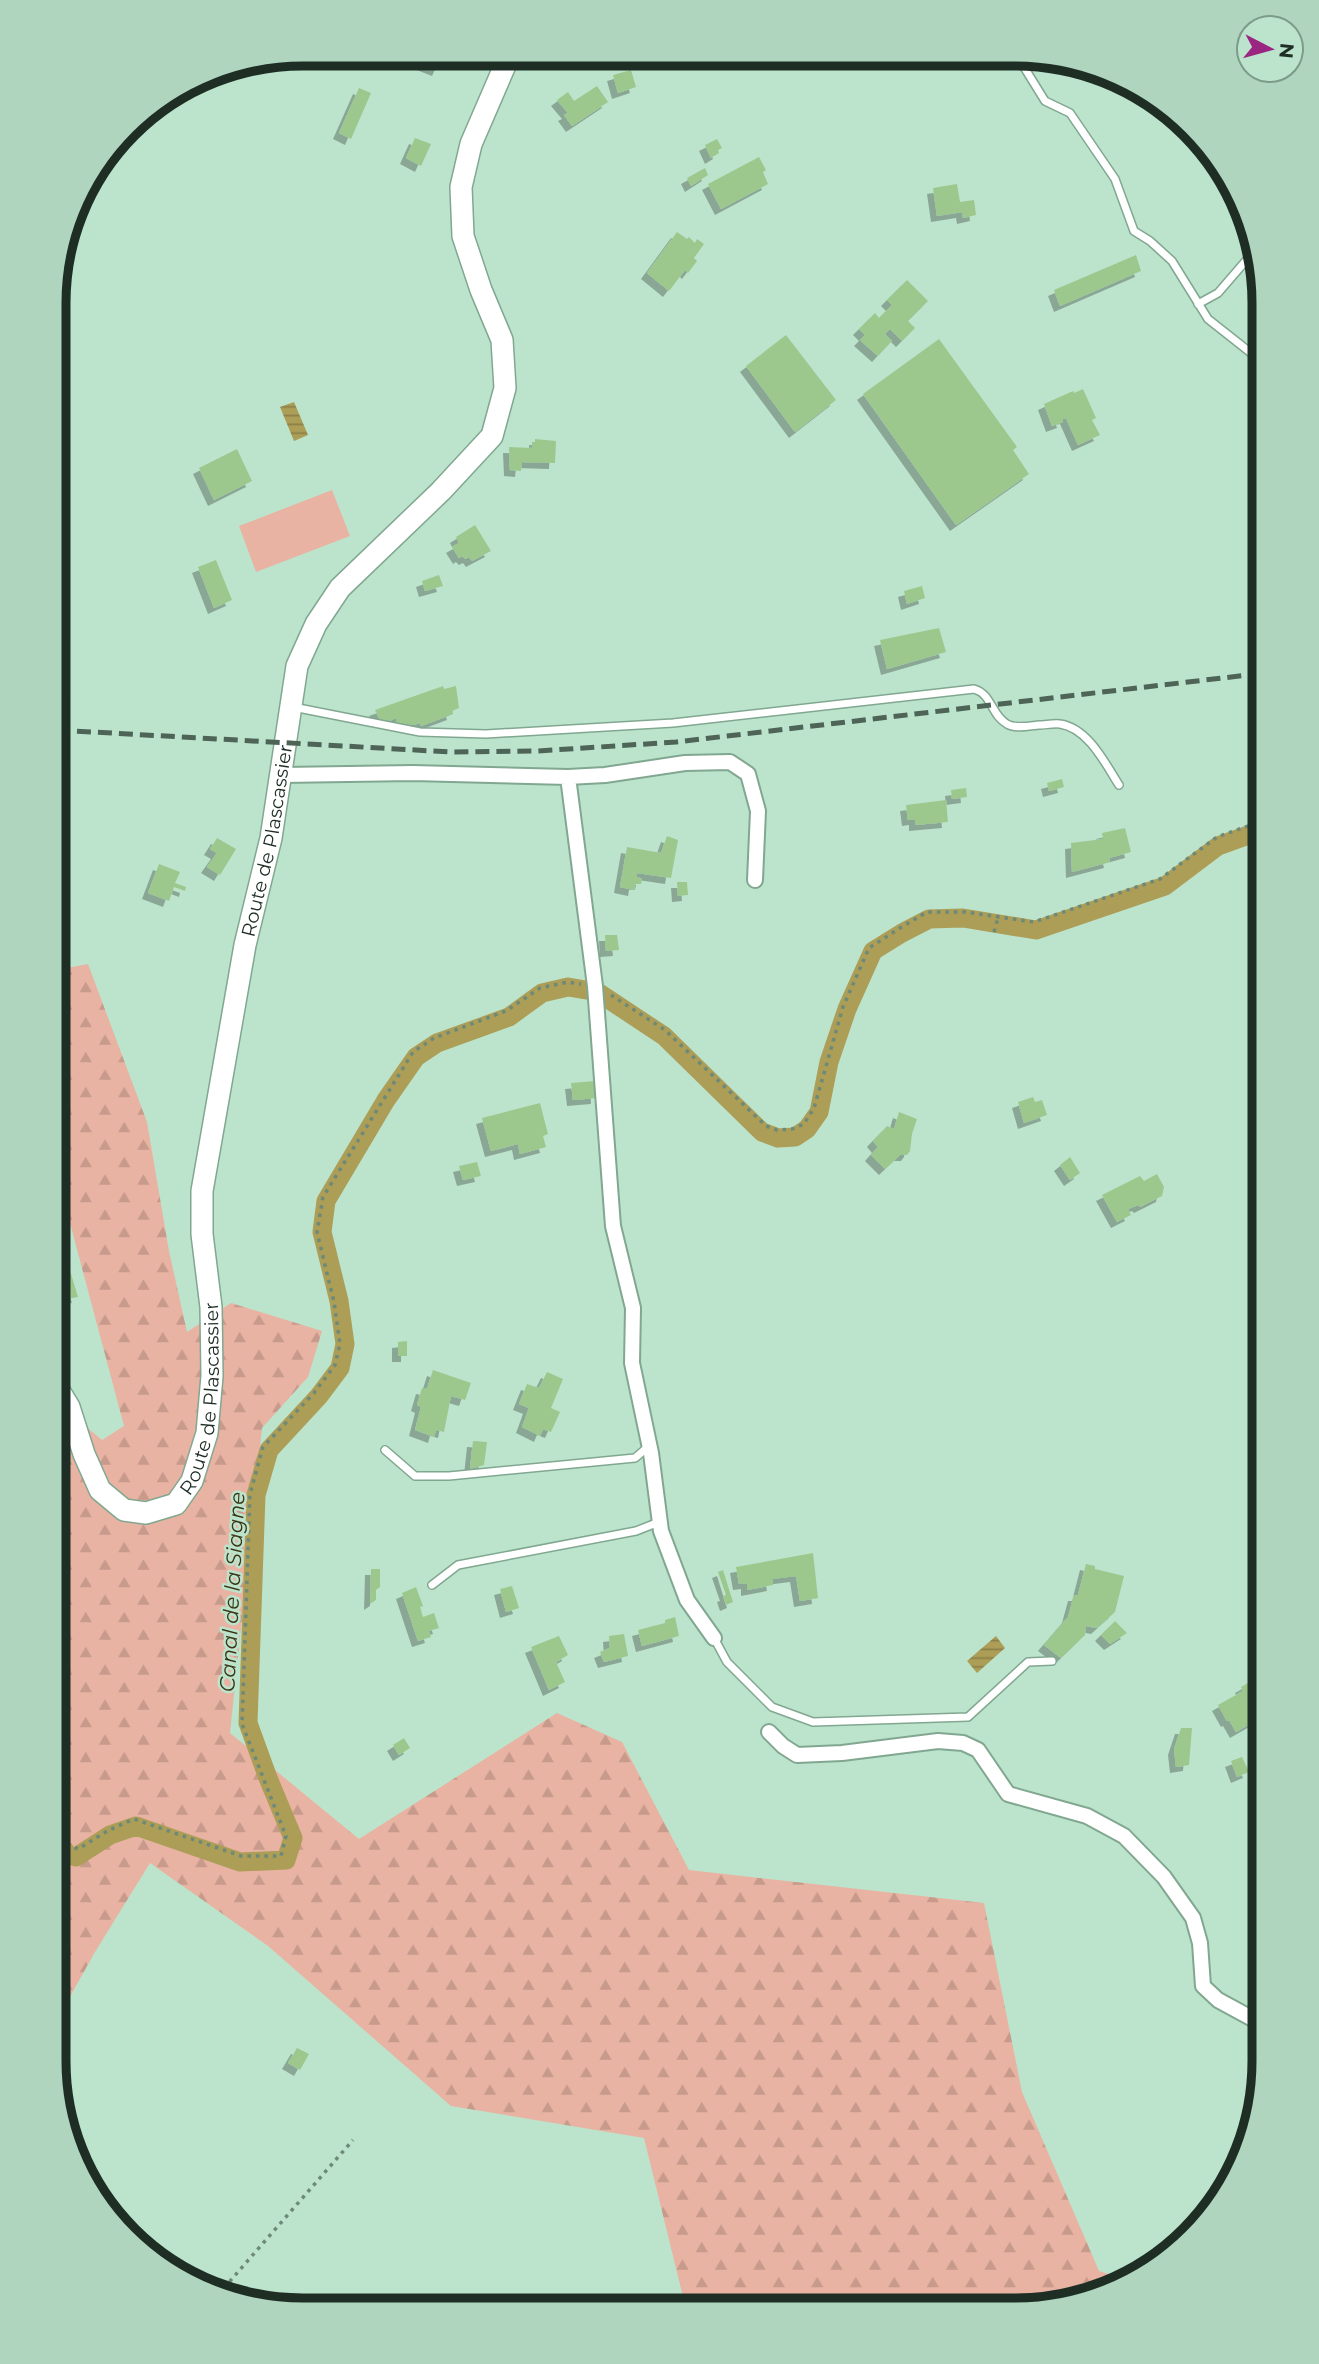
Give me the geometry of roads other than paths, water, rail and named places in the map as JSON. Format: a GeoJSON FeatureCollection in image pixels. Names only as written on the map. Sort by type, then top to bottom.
{"type":"FeatureCollection","features":[{"type":"Feature","properties":{"kind":"street","name":"Route de Plascassier"},"geometry":{"type":"LineString","coordinates":[[66,1402],[100,1490],[124,1510],[146,1513],[176,1504],[192,1481],[207,1433],[212,1376],[211,1307],[201,1234],[202,1191],[245,946],[271,838],[297,666],[307,640],[325,608],[354,573],[441,491],[492,436],[505,388],[502,340],[479,285],[463,236],[461,187],[471,144],[504,66]]}},
{"type":"Feature","properties":{"kind":"street"},"geometry":{"type":"LineString","coordinates":[[282,775],[413,773],[568,777],[605,775],[685,763],[730,762],[748,774],[758,811],[755,880]]}},
{"type":"Feature","properties":{"kind":"street"},"geometry":{"type":"LineString","coordinates":[[568,777],[595,986],[613,1226],[633,1308],[632,1363],[650,1446],[661,1531],[687,1600],[714,1638]]}},
{"type":"Feature","properties":{"kind":"street"},"geometry":{"type":"LineString","coordinates":[[769,1732],[797,1755],[842,1753],[938,1741],[963,1743],[978,1750],[1008,1794],[1087,1816],[1124,1836],[1164,1877],[1193,1918],[1200,1942],[1203,1986],[1218,2000],[1252,2018]]}},
{"type":"Feature","properties":{"kind":"lane"},"geometry":{"type":"LineString","coordinates":[[1024,67],[1045,102],[1069,113],[1115,179],[1135,231],[1172,261],[1208,319],[1252,354]]}},
{"type":"Feature","properties":{"kind":"lane"},"geometry":{"type":"LineString","coordinates":[[1198,304],[1218,293],[1247,259]]}},
{"type":"Feature","properties":{"kind":"lane"},"geometry":{"type":"LineString","coordinates":[[289,706],[420,732],[486,734],[673,723],[974,689],[987,696],[999,717],[1007,724],[1060,724],[1078,730],[1098,753],[1119,785]]}},
{"type":"Feature","properties":{"kind":"lane"},"geometry":{"type":"LineString","coordinates":[[386,1451],[415,1476],[449,1476],[635,1458],[650,1446]]}},
{"type":"Feature","properties":{"kind":"lane"},"geometry":{"type":"LineString","coordinates":[[432,1585],[458,1564],[636,1531],[660,1522]]}},
{"type":"Feature","properties":{"kind":"lane"},"geometry":{"type":"LineString","coordinates":[[714,1638],[727,1662],[772,1707],[813,1722],[968,1717],[1028,1662],[1052,1661]]}},
{"type":"Feature","properties":{"kind":"waterway","name":"Canal de la Siagne"},"geometry":{"type":"LineString","coordinates":[[599,993],[664,1036],[762,1132],[778,1138],[795,1137],[807,1129],[819,1112],[829,1062],[847,1009],[873,951],[929,919],[963,918],[1036,930],[1165,886],[1218,846],[1252,834]]}},
{"type":"Feature","properties":{"kind":"waterway","name":"Canal de la Siagne"},"geometry":{"type":"LineString","coordinates":[[66,1852],[76,1857],[110,1835],[136,1826],[240,1862],[286,1860],[293,1838],[248,1723],[256,1495],[269,1450],[319,1396],[340,1368],[345,1344],[339,1301],[322,1232],[326,1201],[386,1100],[416,1057],[437,1043],[509,1017],[542,993],[568,987],[592,991]]}},
{"type":"Feature","properties":{"kind":"railway"},"geometry":{"type":"LineString","coordinates":[[66,731],[451,752],[538,751],[676,742],[1252,675]]}}]}
